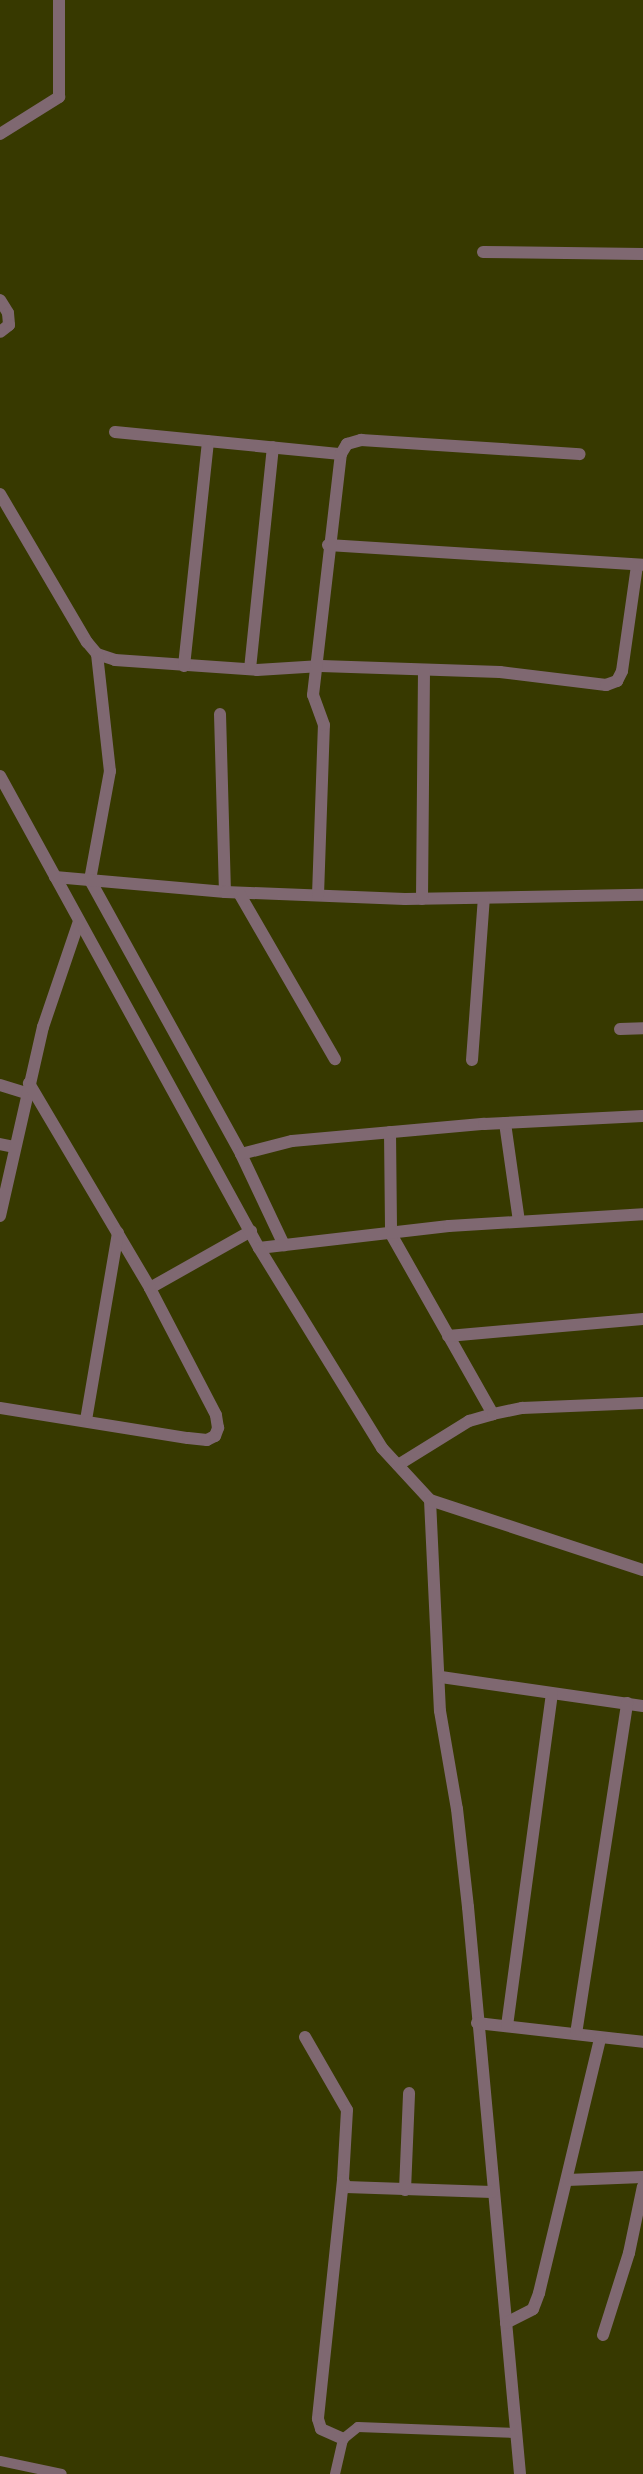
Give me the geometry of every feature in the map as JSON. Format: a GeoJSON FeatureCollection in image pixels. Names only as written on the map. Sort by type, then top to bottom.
{"type":"FeatureCollection","features":[{"type":"Feature","properties":{"kind":"street"},"geometry":{"type":"LineString","coordinates":[[0,134],[59,97],[59,0]]}},
{"type":"Feature","properties":{"kind":"street"},"geometry":{"type":"LineString","coordinates":[[483,252],[643,254]]}},
{"type":"Feature","properties":{"kind":"street"},"geometry":{"type":"LineString","coordinates":[[0,300],[9,325],[0,332]]}},
{"type":"Feature","properties":{"kind":"street"},"geometry":{"type":"LineString","coordinates":[[115,432],[341,454]]}},
{"type":"Feature","properties":{"kind":"street"},"geometry":{"type":"LineString","coordinates":[[318,895],[324,725],[313,695],[328,545],[341,454],[347,444],[361,440],[580,454]]}},
{"type":"Feature","properties":{"kind":"street"},"geometry":{"type":"LineString","coordinates":[[184,666],[208,441]]}},
{"type":"Feature","properties":{"kind":"street"},"geometry":{"type":"LineString","coordinates":[[250,669],[273,447]]}},
{"type":"Feature","properties":{"kind":"street"},"geometry":{"type":"LineString","coordinates":[[0,494],[98,654],[110,771],[90,880],[241,1154],[285,1245]]}},
{"type":"Feature","properties":{"kind":"street"},"geometry":{"type":"LineString","coordinates":[[98,654],[115,660],[250,669],[315,666],[500,672],[606,686],[617,681],[622,671],[640,565],[328,545]]}},
{"type":"Feature","properties":{"kind":"street"},"geometry":{"type":"LineString","coordinates":[[423,898],[424,670]]}},
{"type":"Feature","properties":{"kind":"street"},"geometry":{"type":"LineString","coordinates":[[220,714],[225,892]]}},
{"type":"Feature","properties":{"kind":"street"},"geometry":{"type":"LineString","coordinates":[[0,776],[259,1248],[382,1448],[430,1500],[643,1570]]}},
{"type":"Feature","properties":{"kind":"street"},"geometry":{"type":"LineString","coordinates":[[54,877],[239,893],[423,898],[643,895]]}},
{"type":"Feature","properties":{"kind":"street"},"geometry":{"type":"LineString","coordinates":[[239,893],[335,1059]]}},
{"type":"Feature","properties":{"kind":"street"},"geometry":{"type":"LineString","coordinates":[[472,1059],[484,898]]}},
{"type":"Feature","properties":{"kind":"street"},"geometry":{"type":"LineString","coordinates":[[0,1213],[43,1027],[79,921]]}},
{"type":"Feature","properties":{"kind":"street"},"geometry":{"type":"LineString","coordinates":[[620,1029],[643,1028]]}},
{"type":"Feature","properties":{"kind":"street"},"geometry":{"type":"LineString","coordinates":[[0,1085],[28,1088]]}},
{"type":"Feature","properties":{"kind":"street"},"geometry":{"type":"LineString","coordinates":[[0,1408],[188,1438],[207,1440],[215,1436],[216,1415],[150,1288],[28,1088]]}},
{"type":"Feature","properties":{"kind":"street"},"geometry":{"type":"LineString","coordinates":[[241,1154],[291,1141],[505,1123],[643,1116]]}},
{"type":"Feature","properties":{"kind":"street"},"geometry":{"type":"LineString","coordinates":[[505,1123],[519,1221]]}},
{"type":"Feature","properties":{"kind":"street"},"geometry":{"type":"LineString","coordinates":[[390,1132],[391,1234],[493,1414]]}},
{"type":"Feature","properties":{"kind":"street"},"geometry":{"type":"LineString","coordinates":[[0,1144],[14,1147]]}},
{"type":"Feature","properties":{"kind":"street"},"geometry":{"type":"LineString","coordinates":[[259,1248],[449,1226],[643,1214]]}},
{"type":"Feature","properties":{"kind":"street"},"geometry":{"type":"LineString","coordinates":[[150,1288],[251,1231]]}},
{"type":"Feature","properties":{"kind":"street"},"geometry":{"type":"LineString","coordinates":[[86,1420],[118,1233]]}},
{"type":"Feature","properties":{"kind":"street"},"geometry":{"type":"LineString","coordinates":[[448,1336],[643,1319]]}},
{"type":"Feature","properties":{"kind":"street"},"geometry":{"type":"LineString","coordinates":[[398,1466],[469,1421],[493,1414],[522,1408],[643,1403]]}},
{"type":"Feature","properties":{"kind":"street"},"geometry":{"type":"LineString","coordinates":[[430,1500],[441,1677],[440,1711],[457,1809],[506,2323],[514,2433],[520,2474]]}},
{"type":"Feature","properties":{"kind":"street"},"geometry":{"type":"LineString","coordinates":[[441,1677],[643,1706]]}},
{"type":"Feature","properties":{"kind":"street"},"geometry":{"type":"LineString","coordinates":[[507,2026],[552,1694]]}},
{"type":"Feature","properties":{"kind":"street"},"geometry":{"type":"LineString","coordinates":[[576,2034],[627,1703]]}},
{"type":"Feature","properties":{"kind":"street"},"geometry":{"type":"LineString","coordinates":[[477,2023],[643,2042]]}},
{"type":"Feature","properties":{"kind":"street"},"geometry":{"type":"LineString","coordinates":[[305,2037],[347,2110],[343,2180],[318,2419],[321,2429],[343,2439]]}},
{"type":"Feature","properties":{"kind":"street"},"geometry":{"type":"LineString","coordinates":[[506,2323],[533,2310],[567,2180],[600,2038]]}},
{"type":"Feature","properties":{"kind":"street"},"geometry":{"type":"LineString","coordinates":[[405,2190],[409,2093]]}},
{"type":"Feature","properties":{"kind":"street"},"geometry":{"type":"LineString","coordinates":[[567,2180],[643,2177]]}},
{"type":"Feature","properties":{"kind":"street"},"geometry":{"type":"LineString","coordinates":[[343,2180],[355,2190],[492,2192]]}},
{"type":"Feature","properties":{"kind":"street"},"geometry":{"type":"LineString","coordinates":[[603,2335],[629,2253],[643,2186]]}},
{"type":"Feature","properties":{"kind":"lane"},"geometry":{"type":"LineString","coordinates":[[335,2474],[343,2439],[358,2427],[514,2433]]}},
{"type":"Feature","properties":{"kind":"lane"},"geometry":{"type":"LineString","coordinates":[[0,2461],[62,2474]]}}]}
